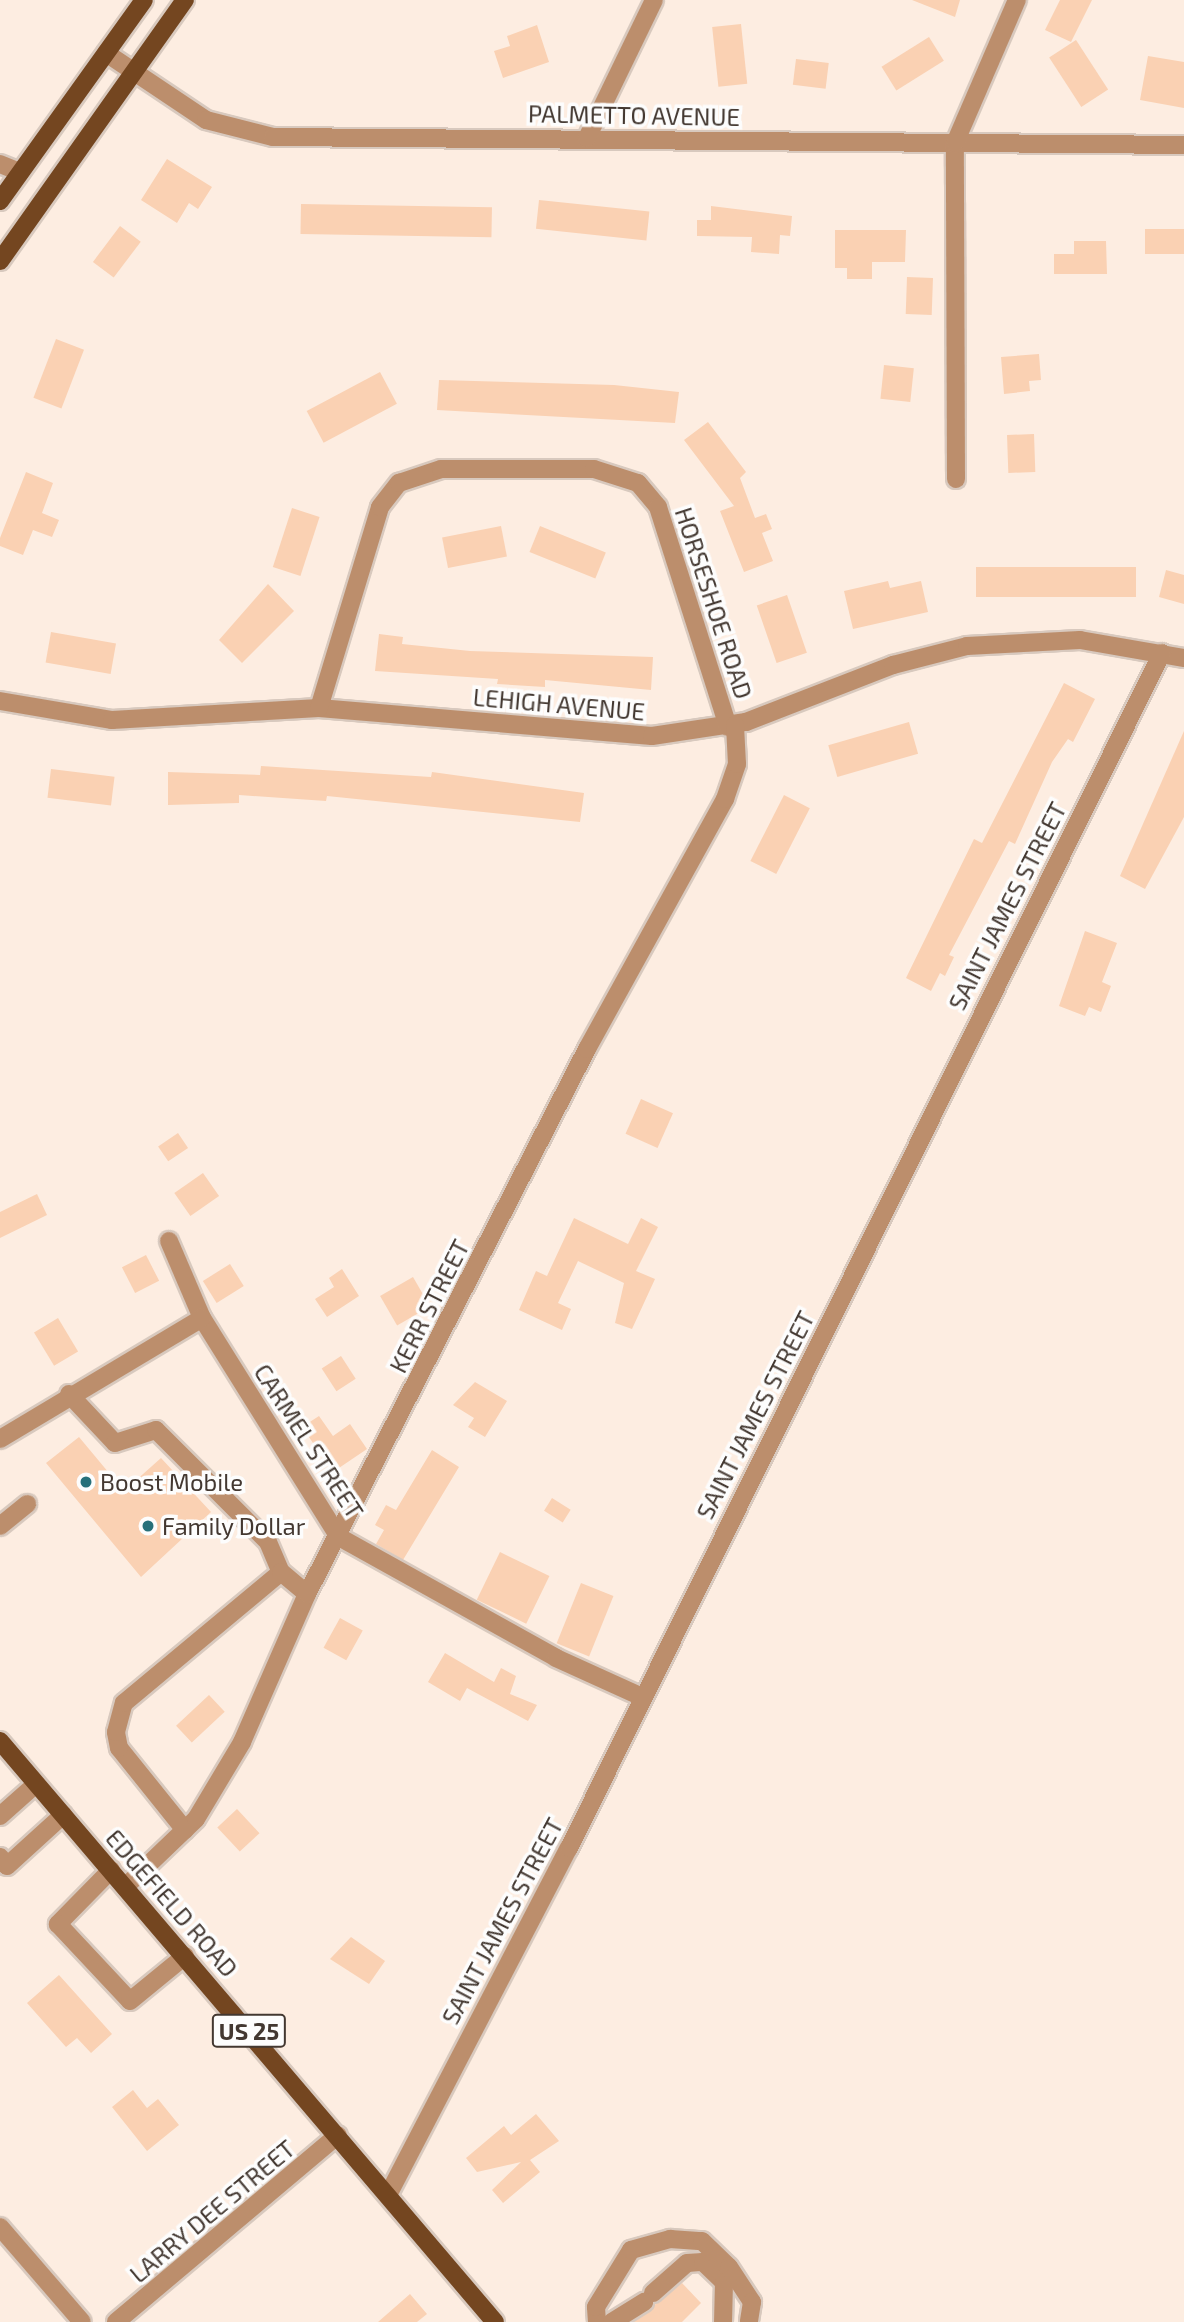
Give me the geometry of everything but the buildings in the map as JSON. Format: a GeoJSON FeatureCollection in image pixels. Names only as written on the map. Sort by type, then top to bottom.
{"type":"FeatureCollection","features":[{"type":"Feature","properties":{"kind":"main road"},"geometry":{"type":"LineString","coordinates":[[0,201],[144,0]]}},
{"type":"Feature","properties":{"kind":"main road"},"geometry":{"type":"LineString","coordinates":[[0,261],[185,0]]}},
{"type":"Feature","properties":{"kind":"main road","name":"EDGEFIELD ROAD"},"geometry":{"type":"LineString","coordinates":[[0,1741],[495,2322]]}},
{"type":"Feature","properties":{"kind":"street"},"geometry":{"type":"LineString","coordinates":[[587,138],[654,0]]}},
{"type":"Feature","properties":{"kind":"street"},"geometry":{"type":"LineString","coordinates":[[956,479],[955,144],[1017,0]]}},
{"type":"Feature","properties":{"kind":"street","name":"PALMETTO AVENUE"},"geometry":{"type":"LineString","coordinates":[[106,53],[136,71],[186,109],[250,134],[1184,145]]}},
{"type":"Feature","properties":{"kind":"street"},"geometry":{"type":"LineString","coordinates":[[0,164],[20,172]]}},
{"type":"Feature","properties":{"kind":"street","name":"HORSESHOE ROAD"},"geometry":{"type":"LineString","coordinates":[[319,708],[380,507],[399,483],[441,469],[594,469],[624,475],[658,507],[732,726]]}},
{"type":"Feature","properties":{"kind":"street","name":"LEHIGH AVENUE"},"geometry":{"type":"LineString","coordinates":[[0,701],[146,721],[319,708],[562,733],[652,736],[732,726],[893,665],[967,646],[1080,640],[1184,658]]}},
{"type":"Feature","properties":{"kind":"street","name":"SAINT JAMES STREET"},"geometry":{"type":"LineString","coordinates":[[388,2195],[642,1697],[1162,653]]}},
{"type":"Feature","properties":{"kind":"street","name":"KERR STREET"},"geometry":{"type":"LineString","coordinates":[[125,1887],[185,1830],[242,1742],[307,1594],[339,1537],[587,1049],[725,799],[737,764],[732,726]]}},
{"type":"Feature","properties":{"kind":"street","name":"CARMEL STREET"},"geometry":{"type":"LineString","coordinates":[[169,1241],[202,1318],[339,1537],[556,1658],[642,1697]]}},
{"type":"Feature","properties":{"kind":"street"},"geometry":{"type":"LineString","coordinates":[[0,1439],[69,1394],[202,1318]]}},
{"type":"Feature","properties":{"kind":"street"},"geometry":{"type":"LineString","coordinates":[[69,1394],[115,1443],[156,1430],[268,1542],[281,1572],[307,1594]]}},
{"type":"Feature","properties":{"kind":"street"},"geometry":{"type":"LineString","coordinates":[[0,1526],[27,1504]]}},
{"type":"Feature","properties":{"kind":"street"},"geometry":{"type":"LineString","coordinates":[[185,1830],[119,1748],[119,1717],[124,1703],[281,1572]]}},
{"type":"Feature","properties":{"kind":"street"},"geometry":{"type":"LineString","coordinates":[[0,1816],[36,1784]]}},
{"type":"Feature","properties":{"kind":"street"},"geometry":{"type":"LineString","coordinates":[[0,1857],[7,1866],[63,1815]]}},
{"type":"Feature","properties":{"kind":"street"},"geometry":{"type":"LineString","coordinates":[[111,1870],[58,1924],[130,2001],[185,1956]]}},
{"type":"Feature","properties":{"kind":"street","name":"LARRY DEE STREET"},"geometry":{"type":"LineString","coordinates":[[116,2322],[338,2135]]}},
{"type":"Feature","properties":{"kind":"street"},"geometry":{"type":"LineString","coordinates":[[0,2227],[82,2322]]}},
{"type":"Feature","properties":{"kind":"street"},"geometry":{"type":"LineString","coordinates":[[597,2322],[596,2307],[631,2250],[670,2239],[702,2241],[729,2267],[752,2302],[749,2322]]}},
{"type":"Feature","properties":{"kind":"street"},"geometry":{"type":"LineString","coordinates":[[612,2322],[649,2298],[687,2263],[703,2262],[723,2282],[723,2322]]}},
{"type":"Feature","properties":{"kind":"place","name":"Boost Mobile"},"geometry":{"type":"Point","coordinates":[86,1482]}},
{"type":"Feature","properties":{"kind":"place","name":"Family Dollar"},"geometry":{"type":"Point","coordinates":[148,1526]}}]}
